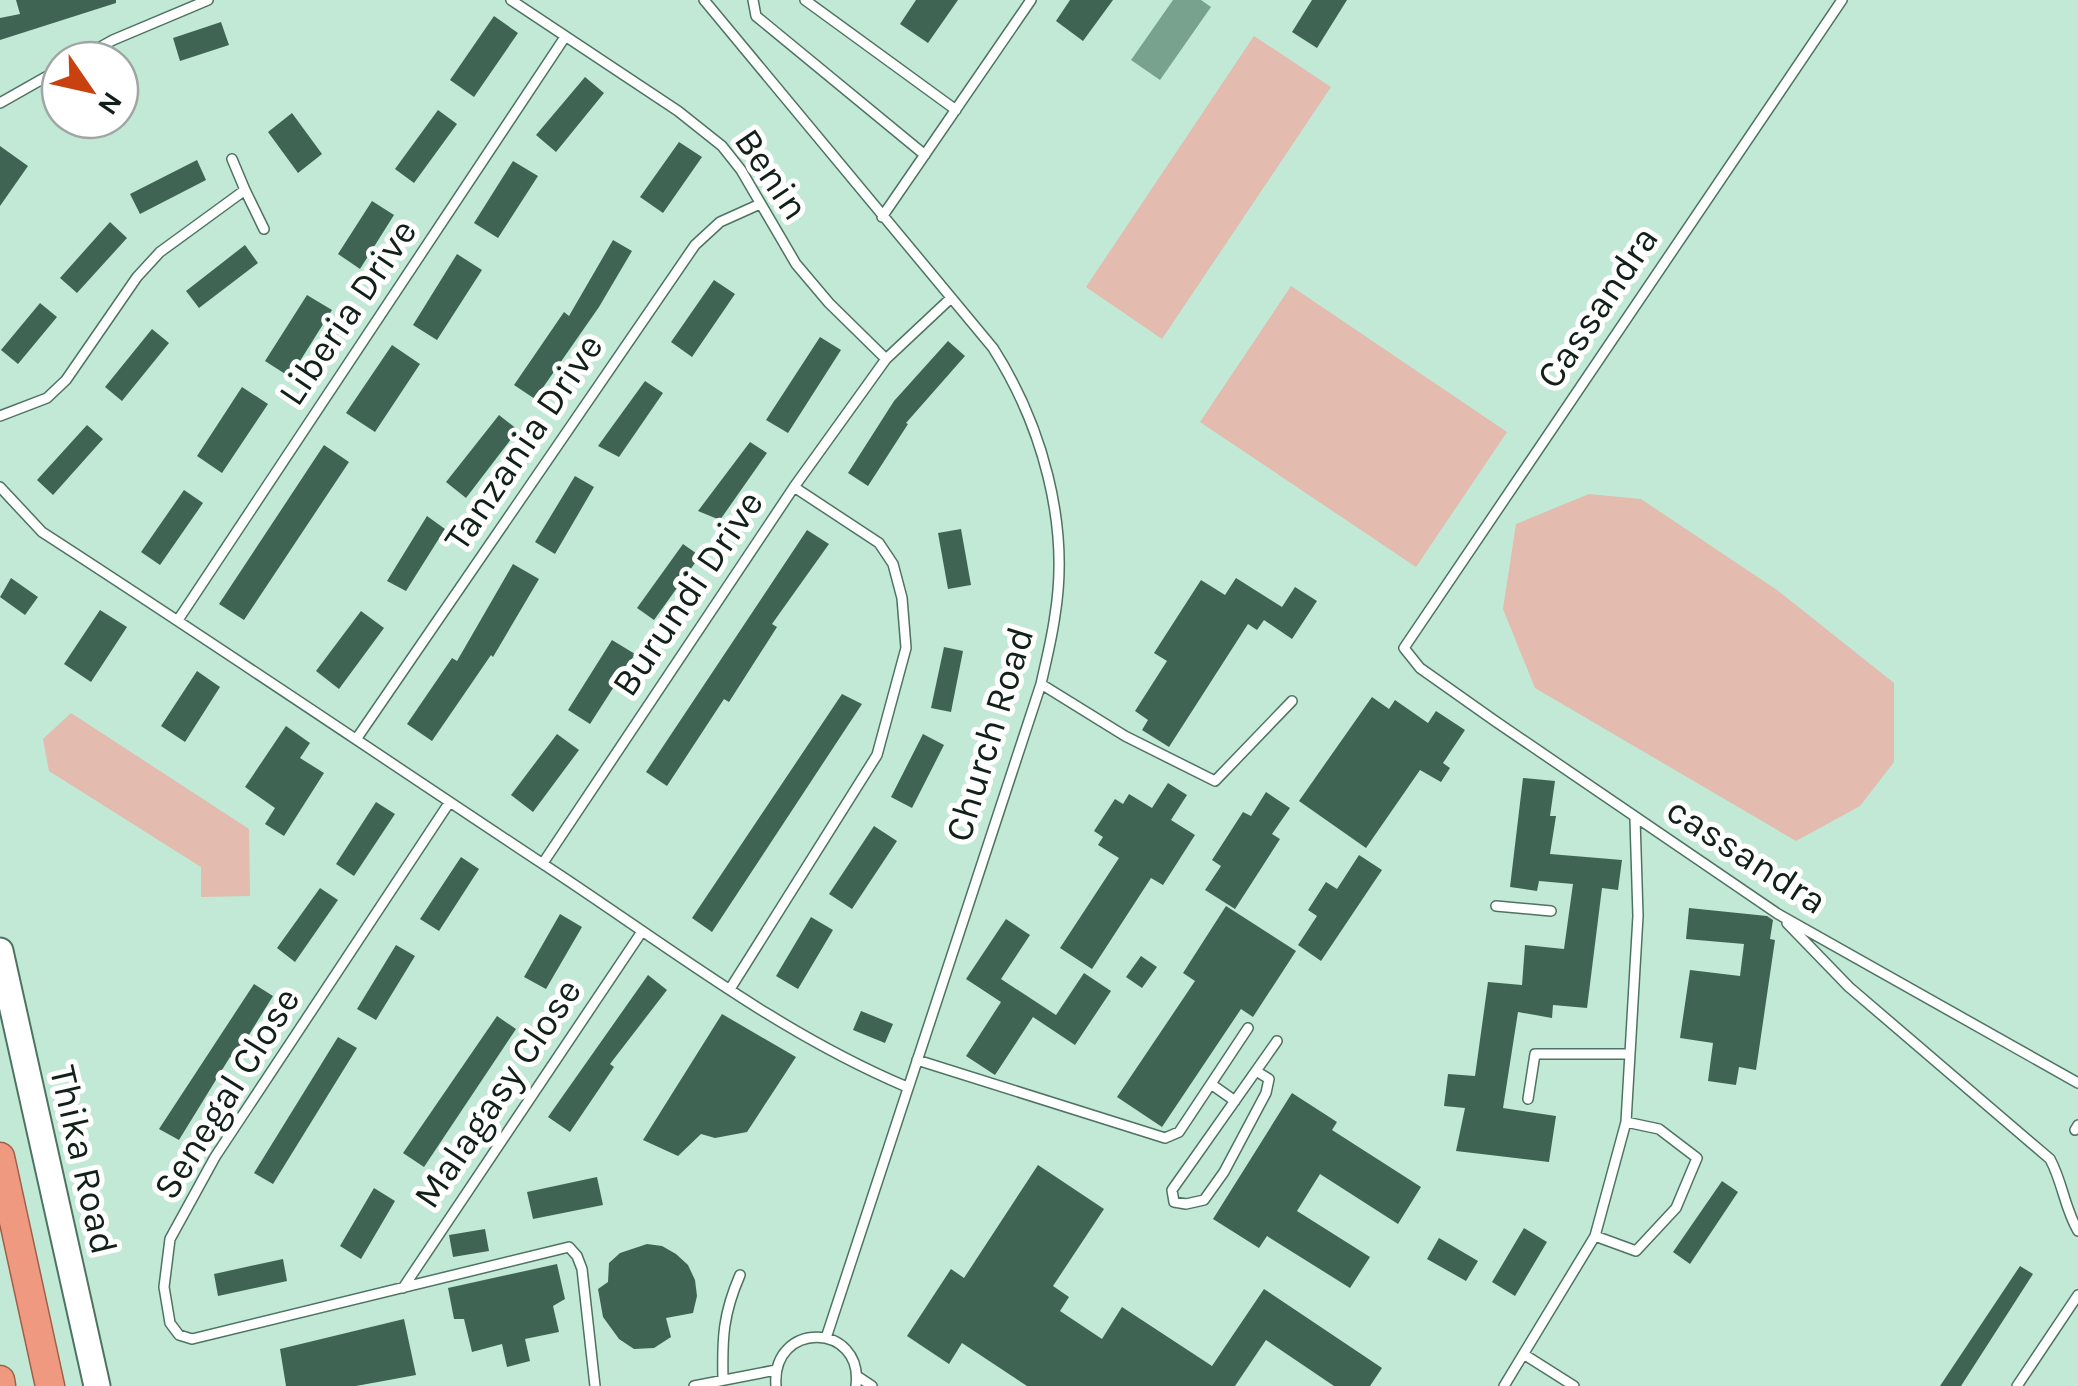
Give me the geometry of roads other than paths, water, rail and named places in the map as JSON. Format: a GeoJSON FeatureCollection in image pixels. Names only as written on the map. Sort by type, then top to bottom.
{"type":"FeatureCollection","features":[{"type":"Feature","properties":{"kind":"highway"},"geometry":{"type":"LineString","coordinates":[[0,1157],[50,1386]]}},
{"type":"Feature","properties":{"kind":"main road","name":"Thika Road"},"geometry":{"type":"LineString","coordinates":[[0,951],[97,1386]]}},
{"type":"Feature","properties":{"kind":"lane"},"geometry":{"type":"LineString","coordinates":[[113,40],[208,0]]}},
{"type":"Feature","properties":{"kind":"lane","name":"Benin"},"geometry":{"type":"LineString","coordinates":[[511,0],[698,125],[722,146],[810,283],[886,359]]}},
{"type":"Feature","properties":{"kind":"lane","name":"Church Road"},"geometry":{"type":"LineString","coordinates":[[704,0],[994,348],[1026,410],[1048,474],[1058,540],[1056,612],[1041,684],[826,1338]]}},
{"type":"Feature","properties":{"kind":"lane"},"geometry":{"type":"LineString","coordinates":[[752,0],[756,16],[925,156]]}},
{"type":"Feature","properties":{"kind":"lane"},"geometry":{"type":"LineString","coordinates":[[805,0],[956,110]]}},
{"type":"Feature","properties":{"kind":"lane"},"geometry":{"type":"LineString","coordinates":[[882,217],[1031,0]]}},
{"type":"Feature","properties":{"kind":"lane","name":"Cassandra"},"geometry":{"type":"LineString","coordinates":[[1404,648],[1842,0]]}},
{"type":"Feature","properties":{"kind":"lane","name":"Liberia Drive"},"geometry":{"type":"LineString","coordinates":[[178,620],[565,37]]}},
{"type":"Feature","properties":{"kind":"lane"},"geometry":{"type":"LineString","coordinates":[[0,103],[40,81]]}},
{"type":"Feature","properties":{"kind":"lane"},"geometry":{"type":"LineString","coordinates":[[232,159],[264,229]]}},
{"type":"Feature","properties":{"kind":"lane"},"geometry":{"type":"LineString","coordinates":[[0,416],[47,398],[66,380],[137,277],[160,252],[245,190]]}},
{"type":"Feature","properties":{"kind":"lane","name":"Tanzania Drive"},"geometry":{"type":"LineString","coordinates":[[357,738],[695,245],[720,222],[760,204]]}},
{"type":"Feature","properties":{"kind":"lane"},"geometry":{"type":"LineString","coordinates":[[886,359],[950,298]]}},
{"type":"Feature","properties":{"kind":"lane","name":"Burundi Drive"},"geometry":{"type":"LineString","coordinates":[[543,864],[794,487],[886,359]]}},
{"type":"Feature","properties":{"kind":"lane"},"geometry":{"type":"LineString","coordinates":[[0,487],[42,532],[357,738],[642,932],[860,1068],[906,1087]]}},
{"type":"Feature","properties":{"kind":"lane"},"geometry":{"type":"LineString","coordinates":[[730,990],[877,756],[906,648],[902,598],[893,564],[878,543],[794,487]]}},
{"type":"Feature","properties":{"kind":"lane","name":"cassandra"},"geometry":{"type":"LineString","coordinates":[[1404,648],[1420,668],[1778,914],[2078,1083]]}},
{"type":"Feature","properties":{"kind":"lane"},"geometry":{"type":"LineString","coordinates":[[1041,684],[1125,736],[1215,780],[1292,702]]}},
{"type":"Feature","properties":{"kind":"lane","name":"Senegal Close"},"geometry":{"type":"LineString","coordinates":[[402,1288],[192,1339],[179,1335],[170,1324],[165,1264],[170,1239],[214,1157],[450,804]]}},
{"type":"Feature","properties":{"kind":"lane"},"geometry":{"type":"LineString","coordinates":[[1504,1386],[1595,1236],[1626,1122],[1638,916],[1634,818]]}},
{"type":"Feature","properties":{"kind":"lane"},"geometry":{"type":"LineString","coordinates":[[1496,906],[1551,911]]}},
{"type":"Feature","properties":{"kind":"lane"},"geometry":{"type":"LineString","coordinates":[[1778,914],[1849,987],[2050,1159],[2062,1180],[2064,1202],[2078,1231]]}},
{"type":"Feature","properties":{"kind":"lane","name":"Malagasy Close"},"geometry":{"type":"LineString","coordinates":[[402,1288],[642,932]]}},
{"type":"Feature","properties":{"kind":"lane"},"geometry":{"type":"LineString","coordinates":[[917,1060],[1165,1138],[1179,1132],[1248,1028]]}},
{"type":"Feature","properties":{"kind":"lane"},"geometry":{"type":"LineString","coordinates":[[1256,1071],[1269,1079],[1266,1093],[1224,1172],[1204,1200],[1174,1202],[1172,1190],[1234,1101],[1277,1042]]}},
{"type":"Feature","properties":{"kind":"lane"},"geometry":{"type":"LineString","coordinates":[[1528,1099],[1534,1054],[1630,1054]]}},
{"type":"Feature","properties":{"kind":"lane"},"geometry":{"type":"LineString","coordinates":[[1211,1084],[1234,1101]]}},
{"type":"Feature","properties":{"kind":"lane"},"geometry":{"type":"LineString","coordinates":[[1595,1236],[1636,1251],[1676,1208],[1696,1158],[1660,1129],[1626,1122]]}},
{"type":"Feature","properties":{"kind":"lane"},"geometry":{"type":"LineString","coordinates":[[402,1288],[569,1248],[582,1269],[595,1386]]}},
{"type":"Feature","properties":{"kind":"lane"},"geometry":{"type":"LineString","coordinates":[[723,1380],[722,1329],[726,1305],[740,1275]]}},
{"type":"Feature","properties":{"kind":"lane"},"geometry":{"type":"LineString","coordinates":[[2017,1386],[2078,1295]]}},
{"type":"Feature","properties":{"kind":"lane"},"geometry":{"type":"LineString","coordinates":[[776,1386],[780,1357],[800,1340],[826,1338],[848,1352],[856,1381],[872,1386]]}},
{"type":"Feature","properties":{"kind":"lane"},"geometry":{"type":"LineString","coordinates":[[1525,1355],[1574,1386]]}},
{"type":"Feature","properties":{"kind":"lane"},"geometry":{"type":"LineString","coordinates":[[694,1386],[776,1370]]}}]}
